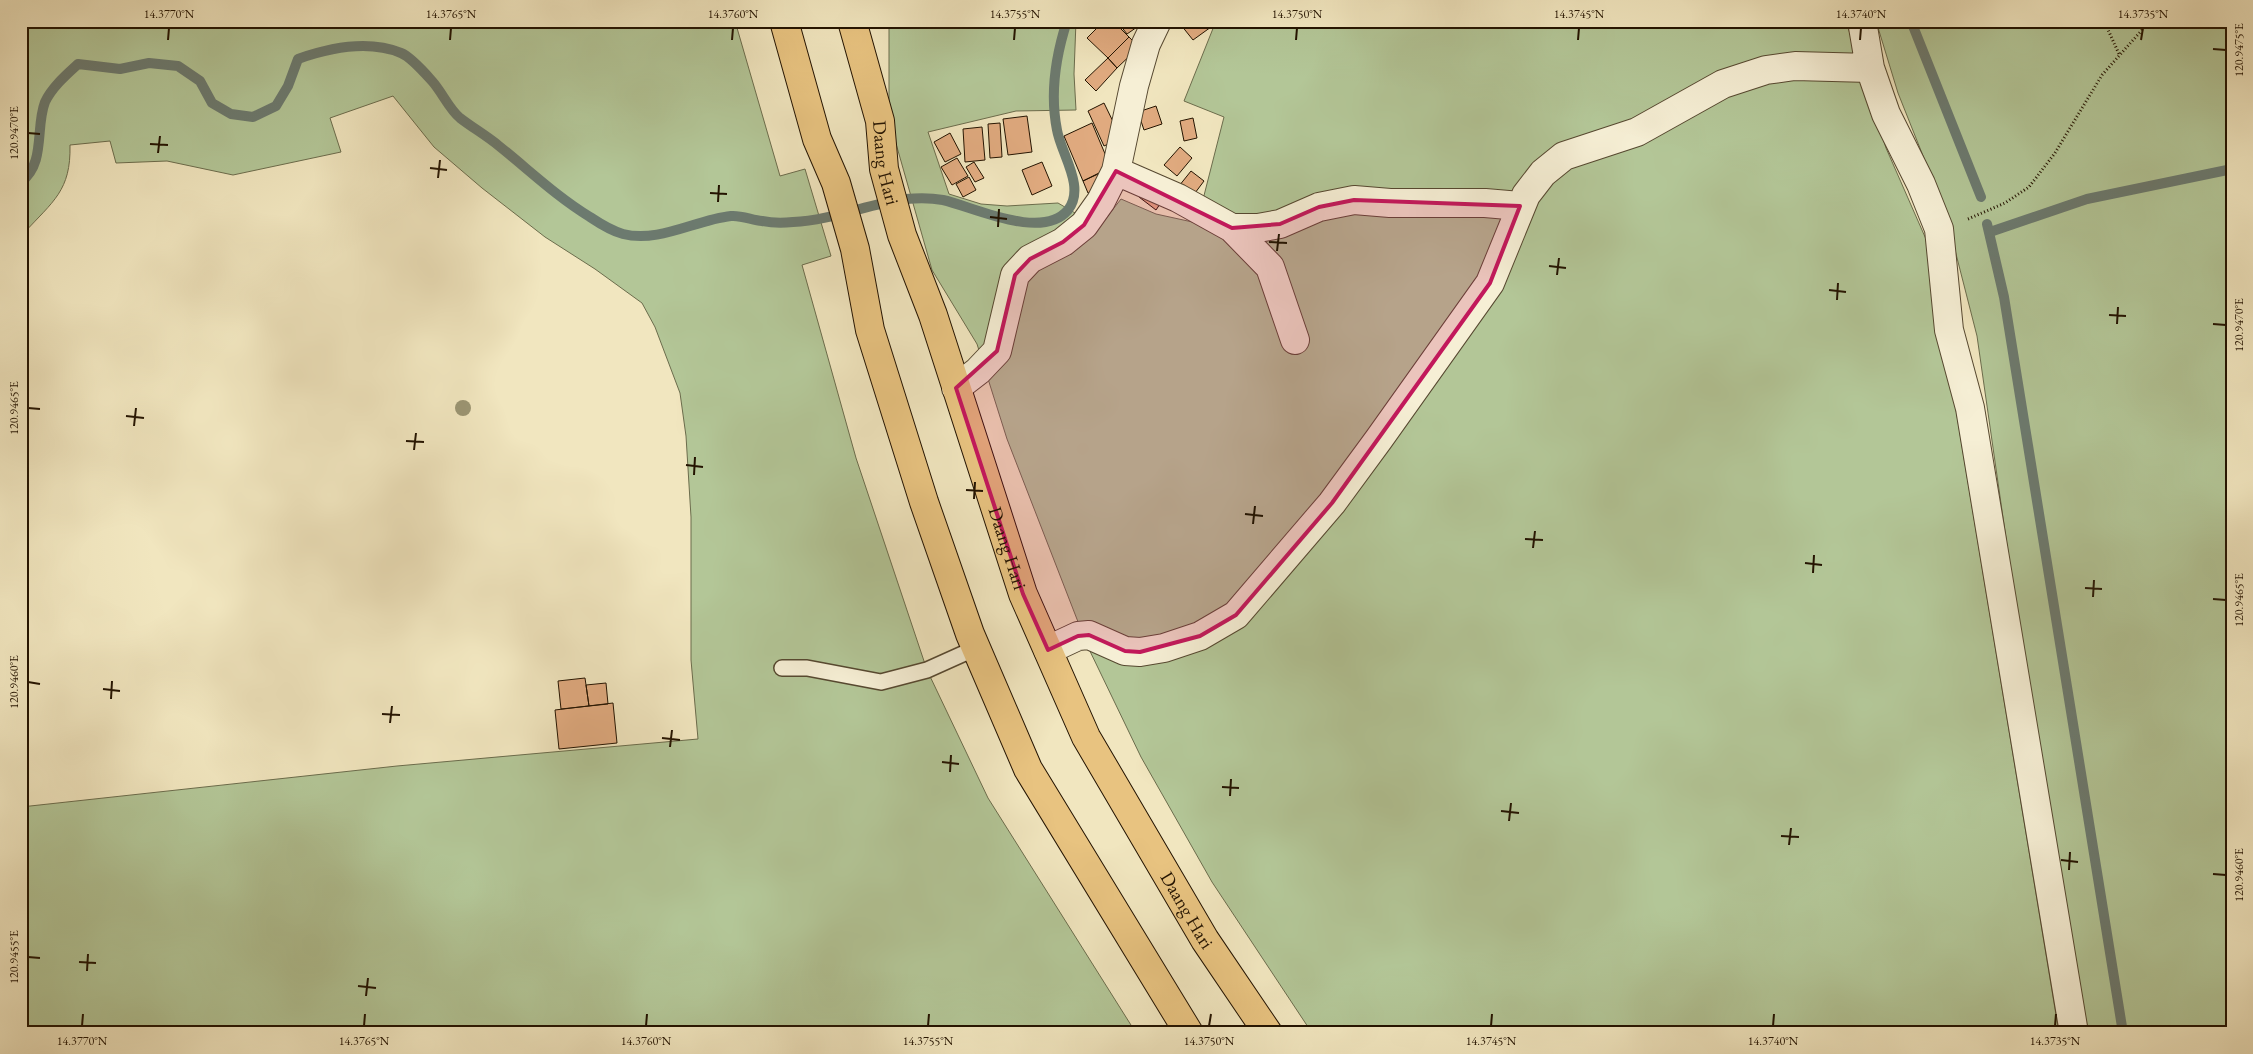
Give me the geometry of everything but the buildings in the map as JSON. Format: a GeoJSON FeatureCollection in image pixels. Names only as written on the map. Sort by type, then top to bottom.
{"type":"FeatureCollection","features":[{"type":"Feature","properties":{"kind":"main road"},"geometry":{"type":"LineString","coordinates":[[784,21],[817,139],[836,183],[855,249],[870,330],[924,502],[976,648],[1028,769],[1190,1033]]}},
{"type":"Feature","properties":{"kind":"main road","name":"Daang Hari"},"geometry":{"type":"LineString","coordinates":[[852,21],[880,121],[884,169],[902,235],[933,316],[1023,594],[1086,737],[1204,940],[1268,1033]]}},
{"type":"Feature","properties":{"kind":"street"},"geometry":{"type":"LineString","coordinates":[[956,388],[978,371],[997,351],[1015,275],[1030,258],[1063,242],[1084,225],[1116,171],[1134,86],[1146,44],[1157,21]]}},
{"type":"Feature","properties":{"kind":"street"},"geometry":{"type":"LineString","coordinates":[[1862,21],[1870,68],[1886,114],[1921,184],[1939,229],[1949,330],[1970,408],[2074,1033]]}},
{"type":"Feature","properties":{"kind":"street"},"geometry":{"type":"LineString","coordinates":[[1048,650],[1078,636],[1089,635],[1125,651],[1140,652],[1164,648],[1200,636],[1236,615],[1332,503],[1490,283],[1520,206],[1544,173],[1564,156],[1637,132],[1723,84],[1766,70],[1795,66],[1870,68]]}},
{"type":"Feature","properties":{"kind":"street"},"geometry":{"type":"LineString","coordinates":[[1116,171],[1178,198],[1232,228],[1270,267],[1295,340]]}},
{"type":"Feature","properties":{"kind":"street"},"geometry":{"type":"LineString","coordinates":[[1232,228],[1258,228],[1280,224],[1319,207],[1354,200],[1390,203],[1485,203],[1520,206]]}},
{"type":"Feature","properties":{"kind":"lane"},"geometry":{"type":"LineString","coordinates":[[782,668],[807,668],[881,682],[927,670],[976,648]]}},
{"type":"Feature","properties":{"kind":"path"},"geometry":{"type":"LineString","coordinates":[[2104,21],[2119,54]]}},
{"type":"Feature","properties":{"kind":"path"},"geometry":{"type":"LineString","coordinates":[[1939,229],[1967,220],[2005,203],[2029,187],[2056,153],[2102,75],[2150,21]]}},
{"type":"Feature","properties":{"kind":"highlighted area"},"geometry":{"type":"Polygon","coordinates":[[[1116,171],[1232,228],[1280,224],[1319,207],[1354,200],[1520,206],[1490,283],[1332,503],[1236,615],[1200,636],[1140,652],[1125,651],[1089,635],[1078,636],[1048,650],[1023,594],[956,388],[997,351],[1015,275],[1030,259],[1063,242],[1084,225],[1116,171]]]}},
{"type":"Feature","properties":{"kind":"green space"},"geometry":{"type":"Polygon","coordinates":[[[21,21],[735,21],[780,176],[805,169],[831,256],[802,265],[856,458],[927,670],[988,798],[1136,1033],[21,1033],[21,807],[397,766],[698,739],[691,660],[691,517],[686,436],[680,393],[655,327],[642,303],[595,269],[545,237],[482,188],[434,147],[393,96],[330,118],[341,152],[233,175],[167,161],[116,163],[110,141],[70,145],[70,161],[64,185],[52,203],[24,233],[24,281],[21,281],[21,21]]]}},
{"type":"Feature","properties":{"kind":"green space"},"geometry":{"type":"Polygon","coordinates":[[[889,21],[1076,21],[1074,74],[1076,110],[1016,111],[928,132],[949,194],[981,204],[1007,206],[1058,203],[1099,227],[1121,199],[1156,214],[1197,223],[1224,117],[1184,101],[1216,21],[1846,21],[1886,148],[1929,246],[2059,1033],[1312,1033],[1212,882],[1141,757],[1087,645],[1007,439],[977,344],[932,270],[889,119],[889,21]]]}},
{"type":"Feature","properties":{"kind":"green space"},"geometry":{"type":"Polygon","coordinates":[[[1876,21],[2232,21],[2232,1033],[2086,1033],[2020,636],[1977,336],[1945,211],[1898,93],[1876,21]]]}},
{"type":"Feature","properties":{"kind":"waterway"},"geometry":{"type":"LineString","coordinates":[[21,182],[34,165],[45,102],[56,86],[78,64],[120,69],[149,63],[178,66],[200,81],[212,103],[231,114],[253,117],[276,106],[288,86],[298,59],[336,49],[363,46],[389,49],[409,58],[432,81],[452,110],[460,118],[494,142],[566,201],[601,224],[623,234],[650,236],[731,216],[785,223],[807,221],[892,201],[915,198],[943,200],[1007,219],[1042,222],[1056,219],[1068,210],[1073,201],[1074,191],[1071,170],[1059,139],[1054,103],[1057,61],[1067,21]]}},
{"type":"Feature","properties":{"kind":"waterway"},"geometry":{"type":"LineString","coordinates":[[1911,21],[1981,197]]}},
{"type":"Feature","properties":{"kind":"waterway"},"geometry":{"type":"LineString","coordinates":[[1990,232],[2087,199],[2232,169]]}},
{"type":"Feature","properties":{"kind":"waterway"},"geometry":{"type":"LineString","coordinates":[[1987,224],[2004,297],[2123,1033]]}}]}
